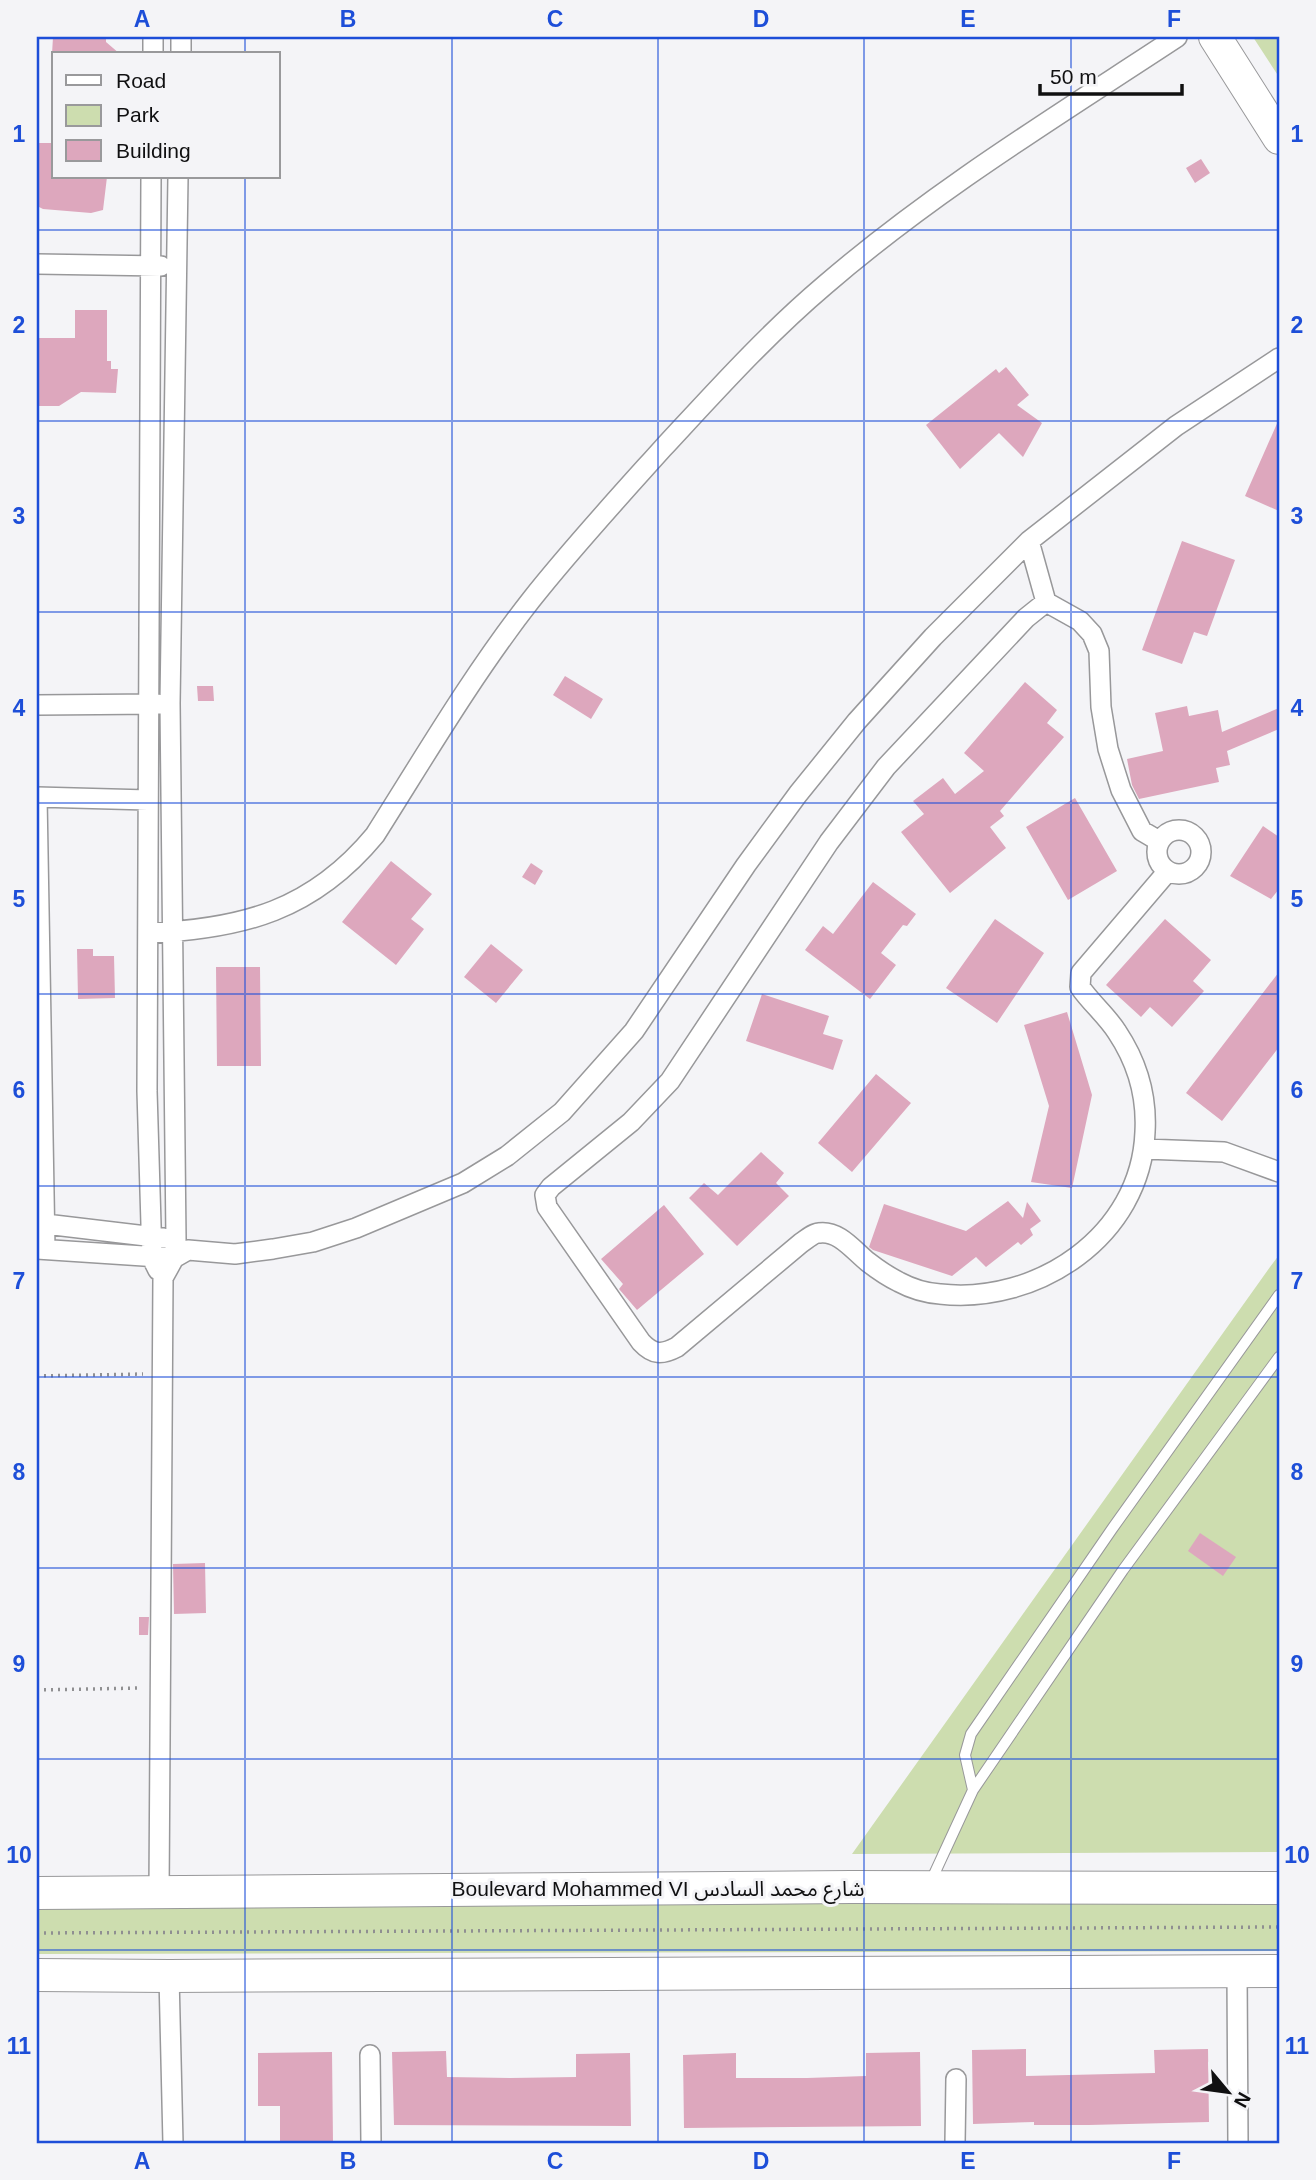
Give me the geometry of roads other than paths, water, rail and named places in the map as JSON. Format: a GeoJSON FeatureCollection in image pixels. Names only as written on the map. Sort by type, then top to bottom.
{"type":"FeatureCollection","features":[{"type":"Feature","properties":{"kind":"main road"},"geometry":{"type":"LineString","coordinates":[[1215,37],[1279,138]]}},
{"type":"Feature","properties":{"kind":"main road","name":"Boulevard Mohammed VI شارع محمد السادس"},"geometry":{"type":"LineString","coordinates":[[37,1893],[1279,1888]]}},
{"type":"Feature","properties":{"kind":"main road"},"geometry":{"type":"LineString","coordinates":[[37,1975],[1279,1971]]}},
{"type":"Feature","properties":{"kind":"street"},"geometry":{"type":"LineString","coordinates":[[149,933],[231,924],[290,905],[315,891],[357,857],[375,835],[490,656],[531,600],[734,371],[824,285],[920,209],[962,178],[1177,37]]}},
{"type":"Feature","properties":{"kind":"street"},"geometry":{"type":"LineString","coordinates":[[151,178],[147,1091],[152,1258],[163,1278]]}},
{"type":"Feature","properties":{"kind":"street"},"geometry":{"type":"LineString","coordinates":[[159,1893],[163,1278],[179,1249],[170,703],[178,178]]}},
{"type":"Feature","properties":{"kind":"street"},"geometry":{"type":"LineString","coordinates":[[37,264],[176,266]]}},
{"type":"Feature","properties":{"kind":"street"},"geometry":{"type":"LineString","coordinates":[[41,1224],[152,1236],[179,1249],[235,1254],[313,1242],[356,1228],[463,1183],[507,1156],[562,1112],[634,1031],[746,865],[815,773],[857,721],[933,637],[1029,541],[1176,426],[1279,358]]}},
{"type":"Feature","properties":{"kind":"street"},"geometry":{"type":"LineString","coordinates":[[1029,541],[1046,602],[1080,621],[1092,634],[1099,651],[1101,707],[1108,749],[1121,790],[1142,831],[1159,841]]}},
{"type":"Feature","properties":{"kind":"street"},"geometry":{"type":"LineString","coordinates":[[1046,602],[1026,618],[886,767],[807,874],[670,1081],[631,1122],[551,1187],[545,1195],[547,1207],[641,1342],[657,1353],[677,1347],[817,1232],[828,1233],[843,1240],[869,1263],[899,1282],[922,1292],[956,1296],[982,1296],[1026,1285],[1071,1261],[1102,1235],[1137,1177],[1144,1149],[1146,1117],[1141,1084],[1133,1060],[1116,1030],[1080,987],[1079,980],[1081,973],[1168,872]]}},
{"type":"Feature","properties":{"kind":"street"},"geometry":{"type":"LineString","coordinates":[[37,705],[170,703]]}},
{"type":"Feature","properties":{"kind":"street"},"geometry":{"type":"LineString","coordinates":[[148,800],[37,797],[41,1249],[152,1258],[179,1249]]}},
{"type":"Feature","properties":{"kind":"street"},"geometry":{"type":"LineString","coordinates":[[1179,830],[1190,832],[1198,840],[1202,852],[1198,863],[1190,871],[1179,874],[1168,872],[1160,863],[1156,852],[1159,841],[1167,833],[1179,830]]}},
{"type":"Feature","properties":{"kind":"street"},"geometry":{"type":"LineString","coordinates":[[1144,1149],[1224,1152],[1279,1172]]}},
{"type":"Feature","properties":{"kind":"street"},"geometry":{"type":"LineString","coordinates":[[1237,1971],[1238,2143]]}},
{"type":"Feature","properties":{"kind":"street"},"geometry":{"type":"LineString","coordinates":[[169,1976],[173,2143]]}},
{"type":"Feature","properties":{"kind":"street"},"geometry":{"type":"LineString","coordinates":[[370,2055],[371,2143]]}},
{"type":"Feature","properties":{"kind":"street"},"geometry":{"type":"LineString","coordinates":[[955,2143],[956,2079]]}},
{"type":"Feature","properties":{"kind":"lane"},"geometry":{"type":"LineString","coordinates":[[973,1790],[965,1755],[971,1734],[1112,1529],[1279,1296]]}},
{"type":"Feature","properties":{"kind":"lane"},"geometry":{"type":"LineString","coordinates":[[928,1888],[973,1790],[1123,1570],[1279,1357]]}}]}
